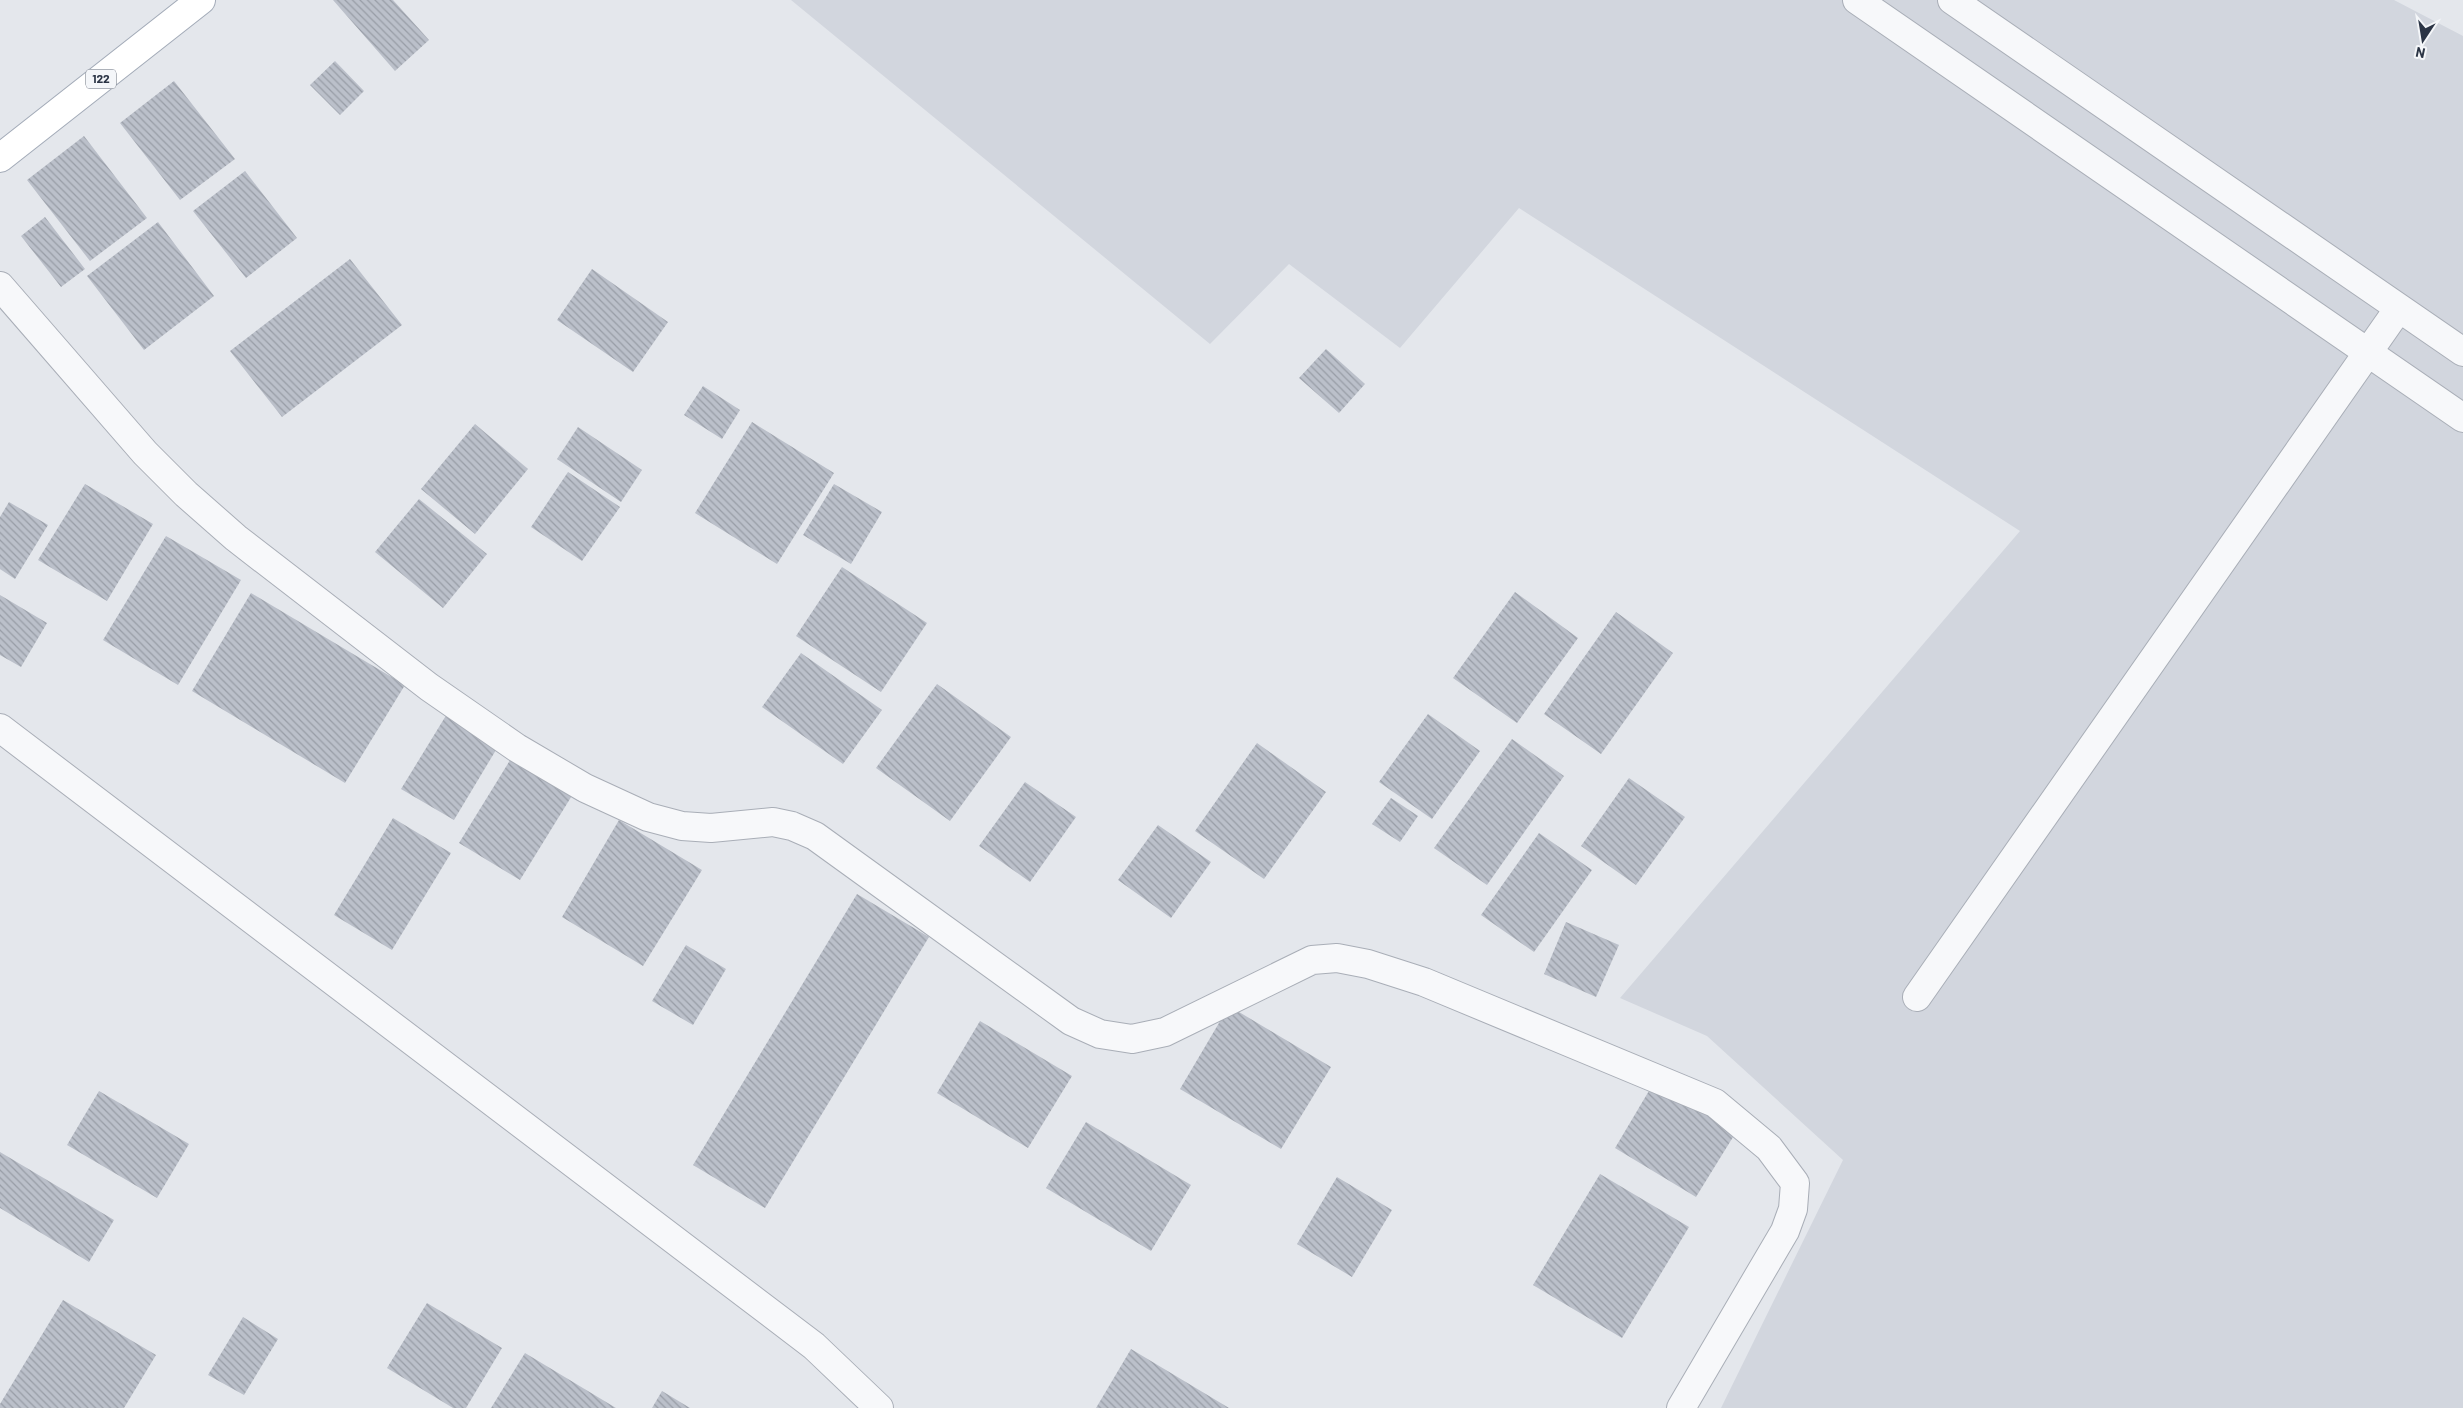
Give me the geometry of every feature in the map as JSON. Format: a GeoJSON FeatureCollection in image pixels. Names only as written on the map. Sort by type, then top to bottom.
{"type":"FeatureCollection","features":[{"type":"Feature","properties":{"kind":"main road","name":"122"},"geometry":{"type":"LineString","coordinates":[[0,158],[201,0]]}},
{"type":"Feature","properties":{"kind":"street"},"geometry":{"type":"LineString","coordinates":[[1857,0],[2463,418]]}},
{"type":"Feature","properties":{"kind":"street"},"geometry":{"type":"LineString","coordinates":[[1952,0],[2463,352]]}},
{"type":"Feature","properties":{"kind":"street"},"geometry":{"type":"LineString","coordinates":[[0,286],[145,453],[186,494],[236,538],[421,681],[517,748],[585,788],[648,817],[682,826],[711,828],[772,822],[792,826],[816,836],[1071,1021],[1100,1034],[1132,1039],[1165,1032],[1312,960],[1337,958],[1368,964],[1424,982],[1715,1103],[1769,1148],[1784,1166],[1795,1183],[1793,1209],[1785,1231],[1681,1408]]}},
{"type":"Feature","properties":{"kind":"street"},"geometry":{"type":"LineString","coordinates":[[1917,997],[2399,308]]}},
{"type":"Feature","properties":{"kind":"street"},"geometry":{"type":"LineString","coordinates":[[0,728],[806,1340],[878,1408]]}},
{"type":"Feature","properties":{"kind":"shaded area"},"geometry":{"type":"Polygon","coordinates":[[[791,0],[2394,0],[2463,36],[2463,1408],[1721,1408],[1843,1160],[1707,1036],[1620,998],[2020,531],[1519,208],[1400,348],[1289,264],[1210,344],[791,0]]]}},
{"type":"Feature","properties":{"kind":"building"},"geometry":{"type":"Polygon","coordinates":[[[333,0],[393,0],[429,40],[395,71],[333,0]]]}},
{"type":"Feature","properties":{"kind":"building"},"geometry":{"type":"Polygon","coordinates":[[[335,61],[364,91],[340,115],[310,85],[335,61]]]}},
{"type":"Feature","properties":{"kind":"building"},"geometry":{"type":"Polygon","coordinates":[[[174,81],[235,159],[180,200],[120,123],[174,81]]]}},
{"type":"Feature","properties":{"kind":"building"},"geometry":{"type":"Polygon","coordinates":[[[84,136],[147,218],[90,261],[27,180],[84,136]]]}},
{"type":"Feature","properties":{"kind":"building"},"geometry":{"type":"Polygon","coordinates":[[[245,171],[297,238],[246,278],[193,211],[245,171]]]}},
{"type":"Feature","properties":{"kind":"building"},"geometry":{"type":"Polygon","coordinates":[[[45,217],[85,269],[61,287],[21,236],[45,217]]]}},
{"type":"Feature","properties":{"kind":"building"},"geometry":{"type":"Polygon","coordinates":[[[158,222],[214,296],[144,350],[87,276],[158,222]]]}},
{"type":"Feature","properties":{"kind":"building"},"geometry":{"type":"Polygon","coordinates":[[[350,259],[402,325],[282,417],[230,351],[350,259]]]}},
{"type":"Feature","properties":{"kind":"building"},"geometry":{"type":"Polygon","coordinates":[[[592,269],[668,322],[633,372],[557,320],[592,269]]]}},
{"type":"Feature","properties":{"kind":"building"},"geometry":{"type":"Polygon","coordinates":[[[1326,349],[1365,384],[1339,413],[1299,378],[1326,349]]]}},
{"type":"Feature","properties":{"kind":"building"},"geometry":{"type":"Polygon","coordinates":[[[703,386],[740,410],[722,439],[684,415],[703,386]]]}},
{"type":"Feature","properties":{"kind":"building"},"geometry":{"type":"Polygon","coordinates":[[[752,422],[834,473],[777,564],[695,513],[752,422]]]}},
{"type":"Feature","properties":{"kind":"building"},"geometry":{"type":"Polygon","coordinates":[[[475,424],[528,469],[475,534],[421,489],[475,424]]]}},
{"type":"Feature","properties":{"kind":"building"},"geometry":{"type":"Polygon","coordinates":[[[578,427],[642,470],[621,502],[557,459],[578,427]]]}},
{"type":"Feature","properties":{"kind":"building"},"geometry":{"type":"Polygon","coordinates":[[[568,472],[620,507],[582,561],[531,527],[568,472]]]}},
{"type":"Feature","properties":{"kind":"building"},"geometry":{"type":"Polygon","coordinates":[[[85,484],[153,524],[107,601],[38,560],[85,484]]]}},
{"type":"Feature","properties":{"kind":"building"},"geometry":{"type":"Polygon","coordinates":[[[834,484],[882,512],[851,564],[803,535],[834,484]]]}},
{"type":"Feature","properties":{"kind":"building"},"geometry":{"type":"Polygon","coordinates":[[[419,499],[487,554],[443,608],[375,552],[419,499]]]}},
{"type":"Feature","properties":{"kind":"building"},"geometry":{"type":"Polygon","coordinates":[[[9,502],[48,525],[15,579],[0,569],[0,517],[9,502]]]}},
{"type":"Feature","properties":{"kind":"building"},"geometry":{"type":"Polygon","coordinates":[[[166,536],[241,580],[178,685],[103,640],[166,536]]]}},
{"type":"Feature","properties":{"kind":"building"},"geometry":{"type":"Polygon","coordinates":[[[842,567],[927,623],[881,692],[796,636],[842,567]]]}},
{"type":"Feature","properties":{"kind":"building"},"geometry":{"type":"Polygon","coordinates":[[[1515,592],[1578,638],[1517,723],[1453,678],[1515,592]]]}},
{"type":"Feature","properties":{"kind":"building"},"geometry":{"type":"Polygon","coordinates":[[[251,593],[405,685],[345,783],[192,691],[251,593]]]}},
{"type":"Feature","properties":{"kind":"building"},"geometry":{"type":"Polygon","coordinates":[[[0,595],[47,623],[21,667],[0,655],[0,595]]]}},
{"type":"Feature","properties":{"kind":"building"},"geometry":{"type":"Polygon","coordinates":[[[1616,612],[1673,653],[1601,754],[1544,714],[1616,612]]]}},
{"type":"Feature","properties":{"kind":"building"},"geometry":{"type":"Polygon","coordinates":[[[801,653],[882,710],[843,764],[762,707],[801,653]]]}},
{"type":"Feature","properties":{"kind":"building"},"geometry":{"type":"Polygon","coordinates":[[[937,684],[1011,737],[950,821],[876,768],[937,684]]]}},
{"type":"Feature","properties":{"kind":"building"},"geometry":{"type":"Polygon","coordinates":[[[450,709],[502,740],[454,820],[401,789],[450,709]]]}},
{"type":"Feature","properties":{"kind":"building"},"geometry":{"type":"Polygon","coordinates":[[[1428,714],[1480,751],[1432,819],[1379,782],[1428,714]]]}},
{"type":"Feature","properties":{"kind":"building"},"geometry":{"type":"Polygon","coordinates":[[[1512,739],[1564,776],[1487,885],[1434,848],[1512,739]]]}},
{"type":"Feature","properties":{"kind":"building"},"geometry":{"type":"Polygon","coordinates":[[[1257,743],[1326,792],[1264,879],[1195,831],[1257,743]]]}},
{"type":"Feature","properties":{"kind":"building"},"geometry":{"type":"Polygon","coordinates":[[[512,757],[573,794],[520,880],[459,843],[512,757]]]}},
{"type":"Feature","properties":{"kind":"building"},"geometry":{"type":"Polygon","coordinates":[[[1629,778],[1685,817],[1636,885],[1581,846],[1629,778]]]}},
{"type":"Feature","properties":{"kind":"building"},"geometry":{"type":"Polygon","coordinates":[[[1025,782],[1076,817],[1030,882],[979,846],[1025,782]]]}},
{"type":"Feature","properties":{"kind":"building"},"geometry":{"type":"Polygon","coordinates":[[[1391,798],[1418,816],[1400,842],[1372,824],[1391,798]]]}},
{"type":"Feature","properties":{"kind":"building"},"geometry":{"type":"Polygon","coordinates":[[[393,818],[451,853],[392,950],[334,915],[393,818]]]}},
{"type":"Feature","properties":{"kind":"building"},"geometry":{"type":"Polygon","coordinates":[[[619,820],[702,870],[643,966],[562,917],[619,820]]]}},
{"type":"Feature","properties":{"kind":"building"},"geometry":{"type":"Polygon","coordinates":[[[1158,825],[1211,862],[1171,918],[1118,880],[1158,825]]]}},
{"type":"Feature","properties":{"kind":"building"},"geometry":{"type":"Polygon","coordinates":[[[1539,833],[1592,870],[1534,952],[1481,915],[1539,833]]]}},
{"type":"Feature","properties":{"kind":"building"},"geometry":{"type":"Polygon","coordinates":[[[857,894],[929,937],[765,1208],[693,1165],[857,894]]]}},
{"type":"Feature","properties":{"kind":"building"},"geometry":{"type":"Polygon","coordinates":[[[1566,922],[1619,945],[1596,997],[1544,974],[1566,922]]]}},
{"type":"Feature","properties":{"kind":"building"},"geometry":{"type":"Polygon","coordinates":[[[686,945],[726,969],[693,1025],[652,1001],[686,945]]]}},
{"type":"Feature","properties":{"kind":"building"},"geometry":{"type":"Polygon","coordinates":[[[1229,1006],[1331,1067],[1281,1149],[1180,1089],[1229,1006]]]}},
{"type":"Feature","properties":{"kind":"building"},"geometry":{"type":"Polygon","coordinates":[[[980,1021],[1072,1076],[1028,1148],[937,1093],[980,1021]]]}},
{"type":"Feature","properties":{"kind":"building"},"geometry":{"type":"Polygon","coordinates":[[[1656,1079],[1738,1129],[1696,1197],[1615,1148],[1656,1079]]]}},
{"type":"Feature","properties":{"kind":"building"},"geometry":{"type":"Polygon","coordinates":[[[99,1091],[189,1144],[157,1198],[67,1145],[99,1091]]]}},
{"type":"Feature","properties":{"kind":"building"},"geometry":{"type":"Polygon","coordinates":[[[1086,1122],[1191,1185],[1151,1251],[1046,1188],[1086,1122]]]}},
{"type":"Feature","properties":{"kind":"building"},"geometry":{"type":"Polygon","coordinates":[[[0,1152],[114,1220],[89,1262],[0,1208],[0,1152]]]}},
{"type":"Feature","properties":{"kind":"building"},"geometry":{"type":"Polygon","coordinates":[[[1600,1174],[1689,1227],[1622,1338],[1533,1285],[1600,1174]]]}},
{"type":"Feature","properties":{"kind":"building"},"geometry":{"type":"Polygon","coordinates":[[[1337,1177],[1392,1210],[1352,1277],[1297,1244],[1337,1177]]]}},
{"type":"Feature","properties":{"kind":"building"},"geometry":{"type":"Polygon","coordinates":[[[63,1300],[156,1355],[124,1408],[0,1408],[0,1404],[63,1300]]]}},
{"type":"Feature","properties":{"kind":"building"},"geometry":{"type":"Polygon","coordinates":[[[427,1303],[502,1348],[466,1408],[453,1408],[387,1368],[427,1303]]]}},
{"type":"Feature","properties":{"kind":"building"},"geometry":{"type":"Polygon","coordinates":[[[243,1317],[278,1339],[244,1395],[208,1375],[243,1317]]]}},
{"type":"Feature","properties":{"kind":"building"},"geometry":{"type":"Polygon","coordinates":[[[1131,1349],[1229,1408],[1096,1408],[1131,1349]]]}},
{"type":"Feature","properties":{"kind":"building"},"geometry":{"type":"Polygon","coordinates":[[[525,1353],[616,1408],[491,1408],[525,1353]]]}},
{"type":"Feature","properties":{"kind":"building"},"geometry":{"type":"Polygon","coordinates":[[[662,1391],[690,1408],[652,1408],[662,1391]]]}}]}
